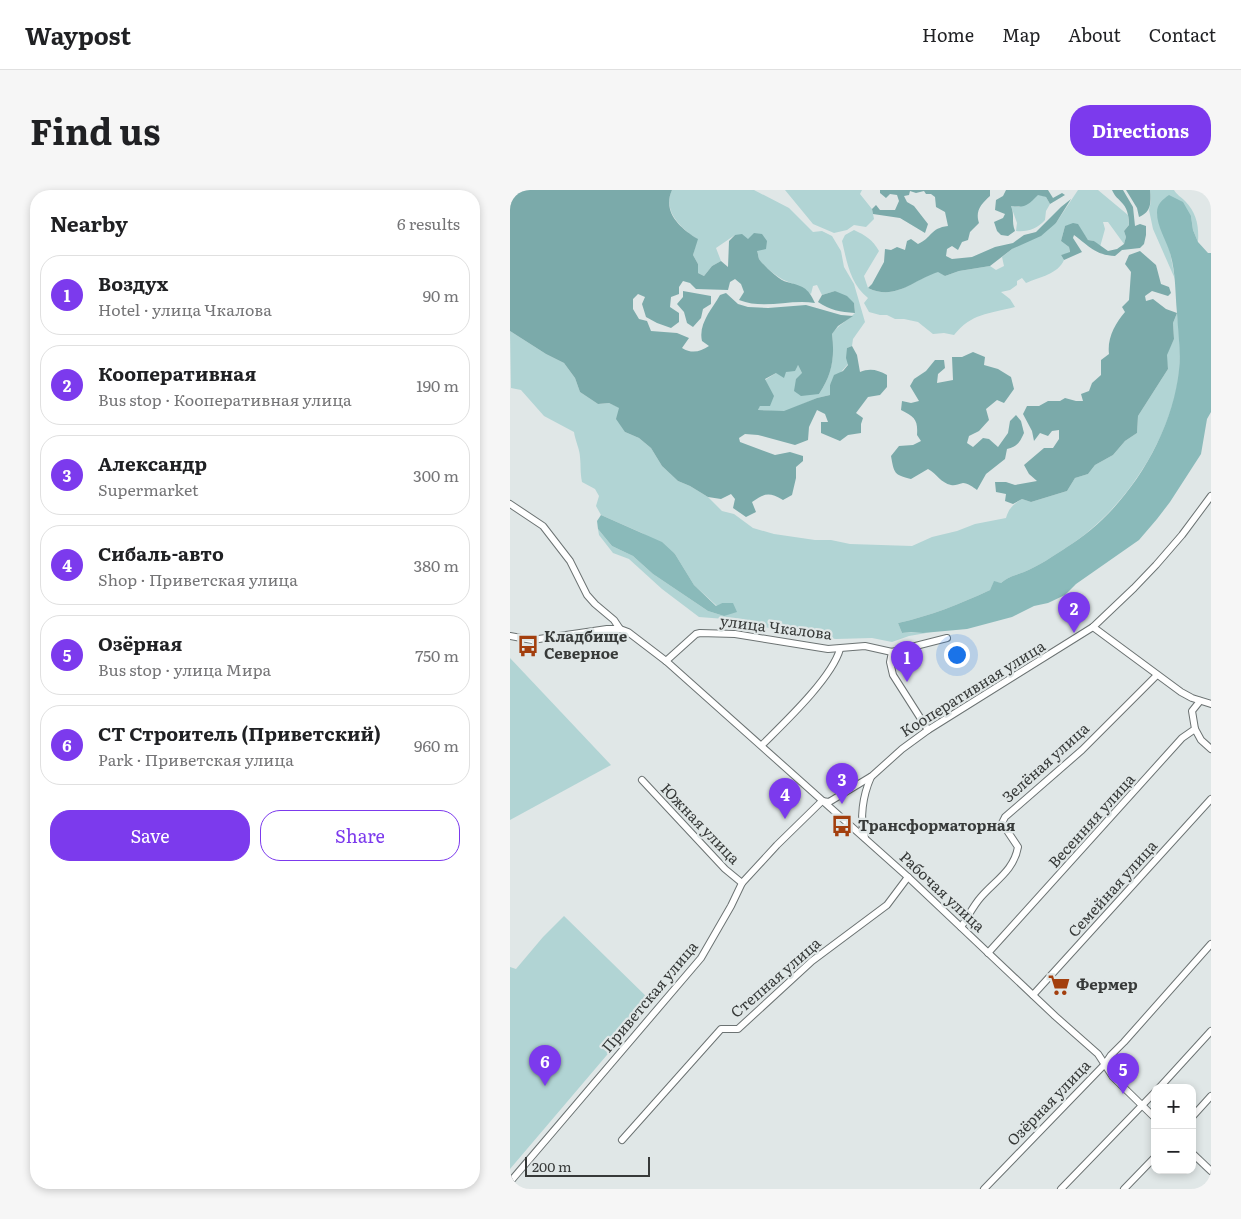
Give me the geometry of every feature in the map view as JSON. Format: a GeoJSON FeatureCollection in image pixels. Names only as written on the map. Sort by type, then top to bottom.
{"type":"FeatureCollection","features":[{"type":"Feature","properties":{"kind":"street","name":"Кооперативная улица"},"geometry":{"type":"LineString","coordinates":[[822,801],[829,802],[872,776],[902,749],[928,730],[1092,627],[1113,609],[1145,576],[1182,535],[1211,496]]}},
{"type":"Feature","properties":{"kind":"street","name":"Рабочая улица"},"geometry":{"type":"LineString","coordinates":[[510,504],[544,526],[570,561],[587,595],[594,604],[614,620],[620,629],[628,632],[666,661],[908,876],[1098,1054],[1113,1077],[1151,1114]]}},
{"type":"Feature","properties":{"kind":"street"},"geometry":{"type":"LineString","coordinates":[[1092,627],[1182,692],[1200,701],[1210,703]]}},
{"type":"Feature","properties":{"kind":"street"},"geometry":{"type":"LineString","coordinates":[[510,636],[532,640],[607,628],[620,629]]}},
{"type":"Feature","properties":{"kind":"street","name":"улица Чкалова"},"geometry":{"type":"LineString","coordinates":[[666,661],[696,634],[700,633],[735,634],[822,648],[840,649],[865,646],[892,652],[947,638]]}},
{"type":"Feature","properties":{"kind":"street"},"geometry":{"type":"LineString","coordinates":[[762,745],[810,695],[838,658],[840,649]]}},
{"type":"Feature","properties":{"kind":"street"},"geometry":{"type":"LineString","coordinates":[[892,652],[890,662],[893,674],[928,730]]}},
{"type":"Feature","properties":{"kind":"street","name":"Зелёная улица"},"geometry":{"type":"LineString","coordinates":[[962,927],[980,898],[1010,868],[1016,858],[1018,847],[1002,823],[1006,816],[1082,750],[1157,675]]}},
{"type":"Feature","properties":{"kind":"street"},"geometry":{"type":"LineString","coordinates":[[1200,701],[1192,712],[1195,729],[1201,740],[1211,749]]}},
{"type":"Feature","properties":{"kind":"street","name":"Весенняя улица"},"geometry":{"type":"LineString","coordinates":[[988,953],[1182,738],[1195,729]]}},
{"type":"Feature","properties":{"kind":"street"},"geometry":{"type":"LineString","coordinates":[[865,839],[862,829],[862,818],[865,794],[872,776]]}},
{"type":"Feature","properties":{"kind":"street","name":"Южная улица"},"geometry":{"type":"LineString","coordinates":[[642,780],[725,869],[742,883]]}},
{"type":"Feature","properties":{"kind":"street","name":"Семейная улица"},"geometry":{"type":"LineString","coordinates":[[1033,995],[1211,799]]}},
{"type":"Feature","properties":{"kind":"street","name":"Приветская улица"},"geometry":{"type":"LineString","coordinates":[[510,1182],[701,958],[742,883],[822,801]]}},
{"type":"Feature","properties":{"kind":"street","name":"Степная улица"},"geometry":{"type":"LineString","coordinates":[[622,1140],[722,1030],[738,1030],[812,961],[887,905],[908,876]]}},
{"type":"Feature","properties":{"kind":"street","name":"Озёрная улица"},"geometry":{"type":"LineString","coordinates":[[984,1189],[1105,1064],[1211,944]]}},
{"type":"Feature","properties":{"kind":"street"},"geometry":{"type":"LineString","coordinates":[[1163,1084],[1211,1031]]}},
{"type":"Feature","properties":{"kind":"street"},"geometry":{"type":"LineString","coordinates":[[1061,1189],[1151,1096]]}},
{"type":"Feature","properties":{"kind":"street"},"geometry":{"type":"LineString","coordinates":[[1196,1112],[1211,1096]]}},
{"type":"Feature","properties":{"kind":"street"},"geometry":{"type":"LineString","coordinates":[[1196,1157],[1208,1169],[1211,1160]]}},
{"type":"Feature","properties":{"kind":"street"},"geometry":{"type":"LineString","coordinates":[[1124,1189],[1151,1161]]}},
{"type":"Feature","properties":{"kind":"shaded area"},"geometry":{"type":"Polygon","coordinates":[[[510,190],[672,190],[669,205],[671,212],[674,219],[685,230],[698,239],[693,255],[698,264],[698,273],[704,276],[712,266],[721,261],[728,267],[729,241],[735,235],[742,234],[748,239],[754,233],[762,234],[767,241],[766,249],[757,251],[759,259],[780,279],[804,288],[815,303],[748,303],[739,300],[744,292],[741,284],[735,279],[730,282],[728,290],[696,289],[690,283],[683,281],[679,287],[679,294],[671,297],[670,307],[679,313],[679,322],[671,328],[646,317],[642,304],[645,297],[638,294],[633,299],[633,309],[639,319],[647,321],[651,331],[677,333],[689,338],[682,348],[693,352],[709,346],[702,341],[702,329],[720,295],[726,293],[738,304],[748,307],[768,308],[806,305],[841,315],[853,316],[838,326],[832,334],[832,366],[819,394],[801,396],[794,391],[796,379],[802,373],[798,365],[795,371],[786,372],[784,378],[776,373],[765,379],[774,396],[770,406],[760,406],[758,410],[784,411],[830,395],[830,385],[834,375],[843,371],[848,365],[846,358],[847,348],[852,346],[857,355],[860,372],[874,370],[887,375],[887,387],[880,395],[868,397],[856,413],[863,418],[861,433],[848,435],[840,441],[821,433],[821,422],[828,422],[825,414],[817,410],[809,427],[808,440],[795,445],[758,435],[745,434],[739,438],[740,442],[775,455],[790,452],[803,456],[803,461],[796,467],[796,478],[792,495],[783,500],[770,495],[760,497],[752,502],[756,512],[746,517],[733,508],[735,499],[731,494],[721,499],[708,497],[678,481],[662,466],[651,448],[639,438],[625,432],[616,419],[619,408],[609,403],[598,404],[580,392],[575,378],[564,363],[510,331],[510,190]]]}},
{"type":"Feature","properties":{"kind":"shaded area"},"geometry":{"type":"Polygon","coordinates":[[[672,190],[754,190],[789,208],[813,232],[822,231],[832,236],[841,251],[844,267],[854,284],[865,322],[853,339],[852,346],[847,348],[848,364],[830,385],[830,395],[817,398],[784,412],[758,410],[768,387],[765,380],[776,373],[786,372],[798,365],[819,394],[827,380],[832,365],[832,334],[855,313],[854,303],[835,291],[822,295],[817,285],[813,286],[811,294],[778,277],[762,263],[757,251],[750,242],[735,235],[716,248],[721,261],[712,266],[704,276],[698,273],[698,264],[693,255],[697,239],[679,224],[671,212],[669,205],[672,190]]]}},
{"type":"Feature","properties":{"kind":"shaded area"},"geometry":{"type":"Polygon","coordinates":[[[785,190],[862,190],[860,194],[872,209],[874,219],[866,227],[854,225],[847,230],[834,233],[813,224],[785,190]]]}},
{"type":"Feature","properties":{"kind":"shaded area"},"geometry":{"type":"Polygon","coordinates":[[[880,190],[990,190],[990,196],[978,211],[979,223],[970,232],[968,240],[962,242],[958,250],[952,246],[947,249],[946,256],[952,259],[972,257],[995,247],[1013,243],[1024,235],[1036,232],[1071,199],[1056,223],[1041,236],[1012,249],[990,266],[959,271],[945,276],[938,272],[904,288],[887,292],[868,288],[884,262],[885,249],[891,250],[897,247],[905,250],[907,241],[911,239],[918,244],[923,242],[934,231],[948,226],[945,212],[936,207],[935,197],[931,194],[926,194],[924,191],[916,193],[910,191],[909,195],[904,196],[907,202],[914,206],[928,224],[925,233],[900,218],[873,214],[872,209],[876,205],[880,210],[895,210],[899,201],[897,195],[890,194],[886,198],[880,193],[880,190]]]}},
{"type":"Feature","properties":{"kind":"shaded area"},"geometry":{"type":"Polygon","coordinates":[[[1006,190],[1048,190],[1053,198],[1062,193],[1065,195],[1050,204],[1046,197],[1038,195],[1026,205],[1020,207],[1011,206],[1015,231],[1008,236],[1001,235],[997,231],[994,222],[1003,218],[1005,214],[995,210],[996,200],[1003,196],[1006,190]]]}},
{"type":"Feature","properties":{"kind":"shaded area"},"geometry":{"type":"Polygon","coordinates":[[[1078,190],[1098,190],[1128,215],[1129,225],[1124,231],[1126,237],[1124,244],[1108,222],[1103,222],[1105,229],[1100,247],[1094,241],[1088,240],[1083,233],[1065,226],[1061,241],[1069,247],[1070,253],[1061,255],[1064,260],[1057,269],[1026,283],[1022,278],[1017,281],[1017,285],[1010,290],[1001,292],[1010,299],[1015,307],[974,318],[954,335],[944,333],[933,334],[918,322],[895,319],[887,315],[869,312],[864,303],[868,298],[857,286],[850,272],[842,241],[845,235],[854,230],[868,238],[879,251],[864,276],[868,288],[878,291],[896,291],[938,271],[945,276],[959,271],[990,266],[996,270],[1004,266],[1002,257],[1012,249],[1056,223],[1078,190]]]}},
{"type":"Feature","properties":{"kind":"shaded area"},"geometry":{"type":"Polygon","coordinates":[[[1112,190],[1123,190],[1133,207],[1135,226],[1140,224],[1146,226],[1144,244],[1140,248],[1122,250],[1115,256],[1102,254],[1074,235],[1073,238],[1082,252],[1064,260],[1061,255],[1070,252],[1069,247],[1061,241],[1065,226],[1073,223],[1078,224],[1088,240],[1094,241],[1108,251],[1117,249],[1124,244],[1126,237],[1124,231],[1129,225],[1128,214],[1125,206],[1112,190]]]}},
{"type":"Feature","properties":{"kind":"shaded area"},"geometry":{"type":"Polygon","coordinates":[[[1126,190],[1150,190],[1150,206],[1143,215],[1139,217],[1137,208],[1126,190]]]}},
{"type":"Feature","properties":{"kind":"shaded area"},"geometry":{"type":"Polygon","coordinates":[[[1150,190],[1174,190],[1192,210],[1196,220],[1198,242],[1193,230],[1191,216],[1157,213],[1170,252],[1175,279],[1153,229],[1149,210],[1151,201],[1150,190]]]}},
{"type":"Feature","properties":{"kind":"shaded area"},"geometry":{"type":"Polygon","coordinates":[[[1038,194],[1046,197],[1050,204],[1046,211],[1045,220],[1039,226],[1032,229],[1016,231],[1017,223],[1011,206],[1019,207],[1038,194]]]}},
{"type":"Feature","properties":{"kind":"shaded area"},"geometry":{"type":"Polygon","coordinates":[[[1169,195],[1183,202],[1191,216],[1193,230],[1198,242],[1208,253],[1211,253],[1211,412],[1207,419],[1201,454],[1170,502],[1139,540],[1076,584],[1065,595],[1048,603],[1034,606],[1012,617],[967,629],[902,633],[898,623],[933,613],[979,595],[990,590],[994,581],[1001,583],[1009,577],[1046,561],[1067,547],[1108,514],[1142,470],[1156,446],[1167,421],[1175,395],[1179,370],[1180,356],[1173,268],[1170,253],[1158,223],[1157,213],[1160,202],[1169,195]]]}},
{"type":"Feature","properties":{"kind":"shaded area"},"geometry":{"type":"Polygon","coordinates":[[[1140,251],[1156,265],[1161,284],[1169,287],[1171,293],[1168,296],[1152,291],[1145,296],[1146,301],[1153,299],[1166,309],[1177,313],[1173,323],[1174,339],[1167,355],[1168,369],[1138,416],[1137,433],[1125,441],[1113,455],[1095,465],[1088,474],[1075,478],[1067,491],[1031,502],[1022,499],[1013,504],[1005,501],[1006,494],[996,492],[995,482],[1006,482],[1015,485],[1037,481],[1029,474],[1024,465],[1044,448],[1053,448],[1059,439],[1059,430],[1052,431],[1048,436],[1040,433],[1034,441],[1032,431],[1023,414],[1027,406],[1039,406],[1048,401],[1060,401],[1065,398],[1083,401],[1081,394],[1089,391],[1092,383],[1101,375],[1101,360],[1109,354],[1109,342],[1112,332],[1125,312],[1122,307],[1129,300],[1131,272],[1125,264],[1129,255],[1140,251]]]}},
{"type":"Feature","properties":{"kind":"shaded area"},"geometry":{"type":"Polygon","coordinates":[[[683,291],[711,296],[711,304],[703,309],[701,318],[693,327],[687,323],[684,312],[677,304],[683,297],[683,291]]]}},
{"type":"Feature","properties":{"kind":"shaded area"},"geometry":{"type":"Polygon","coordinates":[[[835,291],[847,296],[854,303],[855,313],[835,310],[818,302],[822,295],[835,291]]]}},
{"type":"Feature","properties":{"kind":"shaded area"},"geometry":{"type":"Polygon","coordinates":[[[1177,313],[1180,365],[1175,396],[1159,440],[1148,461],[1120,500],[1086,534],[1040,564],[1009,577],[1001,583],[994,582],[990,590],[967,600],[933,613],[898,623],[902,633],[932,632],[909,636],[892,642],[872,638],[836,639],[811,636],[748,625],[744,619],[699,617],[662,589],[629,559],[613,553],[599,535],[598,529],[612,546],[633,556],[653,574],[708,611],[724,616],[722,603],[717,606],[694,585],[675,554],[642,533],[601,515],[596,506],[599,496],[595,489],[582,482],[580,454],[574,432],[544,416],[521,390],[511,388],[510,331],[564,363],[575,378],[580,392],[598,404],[609,403],[620,408],[625,432],[639,438],[651,448],[662,466],[678,481],[708,497],[722,511],[734,514],[753,528],[774,534],[850,544],[912,546],[932,537],[975,524],[1006,518],[1012,507],[1022,499],[1031,502],[1067,491],[1075,478],[1088,474],[1095,465],[1113,455],[1125,441],[1137,433],[1138,416],[1168,369],[1166,355],[1174,339],[1173,323],[1177,313]]]}},
{"type":"Feature","properties":{"kind":"shaded area"},"geometry":{"type":"Polygon","coordinates":[[[973,352],[985,357],[984,365],[998,369],[1011,377],[1014,389],[1004,403],[997,400],[986,409],[989,420],[979,431],[969,436],[967,443],[973,447],[983,438],[989,439],[998,447],[1008,433],[1010,421],[1016,415],[1021,421],[1024,433],[1021,439],[1018,444],[1007,449],[1005,459],[986,474],[977,490],[965,483],[948,484],[928,469],[911,479],[901,476],[894,470],[891,456],[899,446],[913,445],[921,441],[917,435],[915,420],[901,410],[902,401],[911,403],[919,401],[910,386],[914,379],[926,371],[935,360],[944,360],[945,368],[938,374],[937,383],[953,380],[952,357],[962,357],[973,352]]]}},
{"type":"Feature","properties":{"kind":"shaded area"},"geometry":{"type":"Polygon","coordinates":[[[601,515],[662,542],[675,554],[694,585],[716,606],[722,603],[733,603],[737,612],[724,616],[708,611],[653,574],[633,556],[612,546],[598,529],[597,521],[601,515]]]}},
{"type":"Feature","properties":{"kind":"shaded area"},"geometry":{"type":"Polygon","coordinates":[[[510,658],[611,765],[510,820],[510,658]]]}},
{"type":"Feature","properties":{"kind":"shaded area"},"geometry":{"type":"Polygon","coordinates":[[[564,916],[652,1002],[510,1169],[510,967],[516,969],[564,916]]]}},
{"type":"Feature","properties":{"kind":"place","name":"Кооперативная"},"geometry":{"type":"Point","coordinates":[1074,633]}},
{"type":"Feature","properties":{"kind":"place","name":"Кладбище Северное"},"geometry":{"type":"Point","coordinates":[528,646]}},
{"type":"Feature","properties":{"kind":"place","name":"Воздух"},"geometry":{"type":"Point","coordinates":[907,682]}},
{"type":"Feature","properties":{"kind":"place","name":"Александр"},"geometry":{"type":"Point","coordinates":[842,804]}},
{"type":"Feature","properties":{"kind":"place","name":"Сибаль-авто"},"geometry":{"type":"Point","coordinates":[785,819]}},
{"type":"Feature","properties":{"kind":"place","name":"Трансформаторная"},"geometry":{"type":"Point","coordinates":[842,826]}},
{"type":"Feature","properties":{"kind":"place","name":"Фермер"},"geometry":{"type":"Point","coordinates":[1059,985]}},
{"type":"Feature","properties":{"kind":"place","name":"СТ Строитель (Приветский)"},"geometry":{"type":"Point","coordinates":[545,1086]}},
{"type":"Feature","properties":{"kind":"place","name":"Озёрная"},"geometry":{"type":"Point","coordinates":[1123,1094]}}]}
